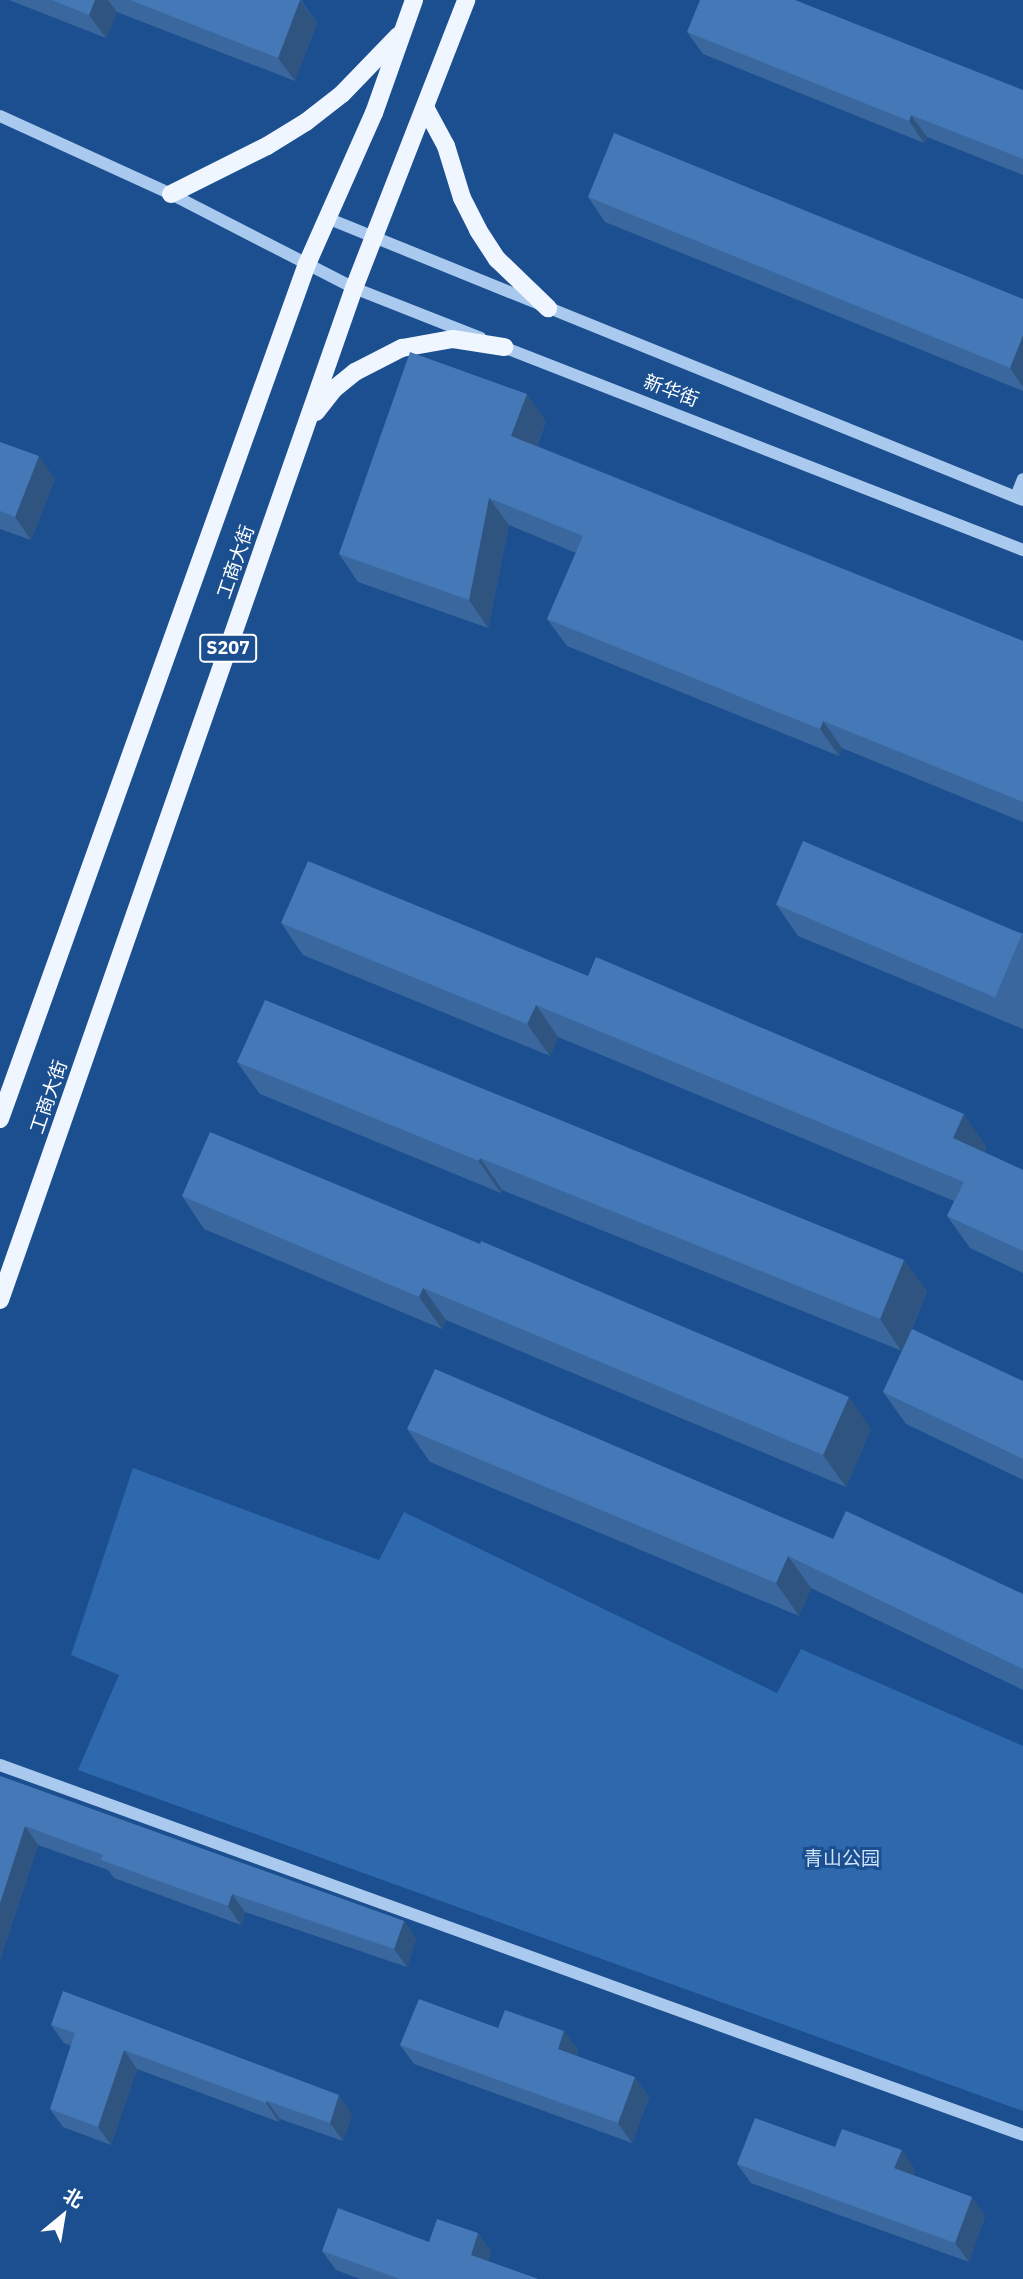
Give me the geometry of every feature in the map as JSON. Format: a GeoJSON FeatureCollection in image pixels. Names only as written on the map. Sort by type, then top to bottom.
{"type":"FeatureCollection","features":[{"type":"Feature","properties":{"kind":"main road","name":"工商大街"},"geometry":{"type":"LineString","coordinates":[[0,1119],[307,264],[374,113],[414,0]]}},
{"type":"Feature","properties":{"kind":"main road","name":"工商大街"},"geometry":{"type":"LineString","coordinates":[[0,1300],[354,288],[426,109],[466,0]]}},
{"type":"Feature","properties":{"kind":"main road"},"geometry":{"type":"LineString","coordinates":[[170,194],[267,146],[306,122],[342,94],[404,27]]}},
{"type":"Feature","properties":{"kind":"main road"},"geometry":{"type":"LineString","coordinates":[[426,109],[446,146],[462,198],[478,230],[497,259],[548,308]]}},
{"type":"Feature","properties":{"kind":"main road"},"geometry":{"type":"LineString","coordinates":[[303,433],[334,389],[377,358],[402,348],[440,340],[478,341],[504,347]]}},
{"type":"Feature","properties":{"kind":"street","name":"新华街"},"geometry":{"type":"LineString","coordinates":[[0,116],[170,194],[354,288],[1023,550]]}},
{"type":"Feature","properties":{"kind":"street","name":"新华街"},"geometry":{"type":"LineString","coordinates":[[327,218],[1020,498]]}},
{"type":"Feature","properties":{"kind":"street"},"geometry":{"type":"LineString","coordinates":[[1020,498],[1023,479]]}},
{"type":"Feature","properties":{"kind":"street"},"geometry":{"type":"LineString","coordinates":[[0,1765],[1023,2134]]}},
{"type":"Feature","properties":{"kind":"green space","name":"青山公园"},"geometry":{"type":"Polygon","coordinates":[[[133,1468],[379,1560],[404,1512],[777,1693],[801,1649],[1023,1746],[1023,2111],[78,1770],[119,1675],[71,1655],[133,1468]]]}},
{"type":"Feature","properties":{"kind":"building"},"geometry":{"type":"Polygon","coordinates":[[[52,0],[95,0],[89,15],[52,0]]]}},
{"type":"Feature","properties":{"kind":"building"},"geometry":{"type":"Polygon","coordinates":[[[130,0],[300,0],[278,58],[130,0]]]}},
{"type":"Feature","properties":{"kind":"building"},"geometry":{"type":"Polygon","coordinates":[[[700,0],[795,0],[1023,90],[1023,159],[911,115],[909,121],[687,32],[700,0]]]}},
{"type":"Feature","properties":{"kind":"building"},"geometry":{"type":"Polygon","coordinates":[[[614,133],[1023,299],[1023,335],[1010,368],[588,197],[614,133]]]}},
{"type":"Feature","properties":{"kind":"building"},"geometry":{"type":"Polygon","coordinates":[[[410,352],[527,394],[511,436],[1023,641],[1023,802],[823,721],[820,729],[547,619],[583,536],[489,498],[469,600],[339,554],[410,352]]]}},
{"type":"Feature","properties":{"kind":"building"},"geometry":{"type":"Polygon","coordinates":[[[0,442],[39,456],[15,517],[0,511],[0,442]]]}},
{"type":"Feature","properties":{"kind":"building"},"geometry":{"type":"Polygon","coordinates":[[[803,841],[1022,934],[995,998],[776,905],[803,841]]]}},
{"type":"Feature","properties":{"kind":"building"},"geometry":{"type":"Polygon","coordinates":[[[308,861],[588,976],[596,957],[964,1114],[953,1138],[1023,1170],[1023,1251],[947,1216],[964,1182],[536,1005],[527,1024],[281,923],[308,861]]]}},
{"type":"Feature","properties":{"kind":"building"},"geometry":{"type":"Polygon","coordinates":[[[265,1000],[904,1260],[880,1319],[480,1158],[479,1161],[237,1062],[265,1000]]]}},
{"type":"Feature","properties":{"kind":"building"},"geometry":{"type":"Polygon","coordinates":[[[210,1132],[480,1244],[481,1241],[849,1397],[823,1455],[423,1288],[419,1297],[182,1196],[210,1132]]]}},
{"type":"Feature","properties":{"kind":"building"},"geometry":{"type":"Polygon","coordinates":[[[912,1329],[1023,1381],[1023,1459],[883,1392],[912,1329]]]}},
{"type":"Feature","properties":{"kind":"building"},"geometry":{"type":"Polygon","coordinates":[[[435,1369],[833,1539],[846,1511],[1023,1594],[1023,1669],[788,1556],[776,1583],[407,1429],[435,1369]]]}},
{"type":"Feature","properties":{"kind":"building"},"geometry":{"type":"Polygon","coordinates":[[[0,1776],[404,1921],[394,1949],[232,1894],[228,1906],[101,1860],[103,1855],[25,1826],[0,1903],[0,1776]]]}},
{"type":"Feature","properties":{"kind":"building"},"geometry":{"type":"Polygon","coordinates":[[[63,1991],[339,2095],[330,2123],[267,2101],[266,2103],[124,2050],[98,2127],[50,2109],[75,2033],[51,2025],[63,1991]]]}},
{"type":"Feature","properties":{"kind":"building"},"geometry":{"type":"Polygon","coordinates":[[[419,1999],[498,2028],[505,2010],[564,2031],[558,2049],[635,2077],[618,2123],[400,2045],[419,1999]]]}},
{"type":"Feature","properties":{"kind":"building"},"geometry":{"type":"Polygon","coordinates":[[[755,2118],[835,2147],[842,2129],[902,2150],[894,2168],[972,2197],[955,2243],[737,2164],[755,2118]]]}},
{"type":"Feature","properties":{"kind":"building"},"geometry":{"type":"Polygon","coordinates":[[[338,2208],[429,2242],[437,2219],[478,2233],[471,2255],[538,2279],[400,2279],[322,2251],[338,2208]]]}}]}
